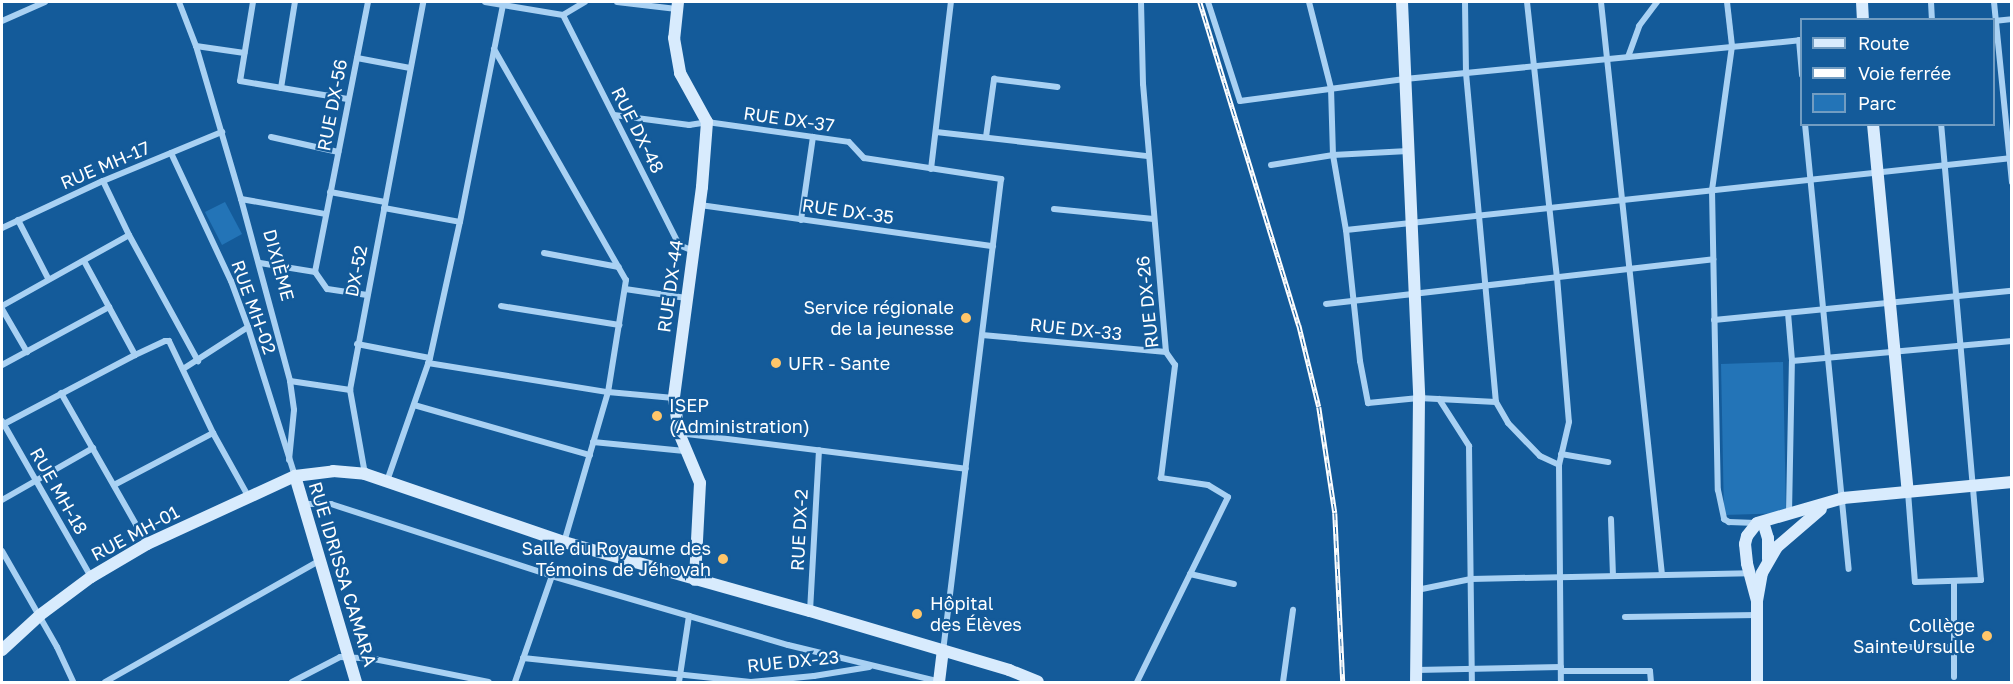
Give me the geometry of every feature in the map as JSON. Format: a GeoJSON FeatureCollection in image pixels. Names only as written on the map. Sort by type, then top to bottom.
{"type":"FeatureCollection","features":[{"type":"Feature","properties":{"kind":"street"},"geometry":{"type":"LineString","coordinates":[[2,21],[45,2]]}},
{"type":"Feature","properties":{"kind":"street","name":"DIXIÈME"},"geometry":{"type":"LineString","coordinates":[[179,2],[196,46],[222,132],[260,263],[290,381],[294,410],[289,460]]}},
{"type":"Feature","properties":{"kind":"street"},"geometry":{"type":"LineString","coordinates":[[253,2],[240,81],[348,99]]}},
{"type":"Feature","properties":{"kind":"street"},"geometry":{"type":"LineString","coordinates":[[281,88],[295,2]]}},
{"type":"Feature","properties":{"kind":"street","name":"RUE DX-56"},"geometry":{"type":"LineString","coordinates":[[315,272],[368,2]]}},
{"type":"Feature","properties":{"kind":"street","name":"DX-52"},"geometry":{"type":"LineString","coordinates":[[365,474],[350,390],[423,2]]}},
{"type":"Feature","properties":{"kind":"street"},"geometry":{"type":"LineString","coordinates":[[485,2],[563,15],[585,2]]}},
{"type":"Feature","properties":{"kind":"street"},"geometry":{"type":"LineString","coordinates":[[617,2],[678,5],[674,38],[680,72],[707,122]]}},
{"type":"Feature","properties":{"kind":"street"},"geometry":{"type":"LineString","coordinates":[[931,169],[951,2]]}},
{"type":"Feature","properties":{"kind":"street","name":"RUE DX-26"},"geometry":{"type":"LineString","coordinates":[[1141,2],[1148,156],[1166,352],[1175,365],[1161,478],[1208,485],[1228,497],[1190,574]]}},
{"type":"Feature","properties":{"kind":"street"},"geometry":{"type":"LineString","coordinates":[[1208,2],[1239,101],[1405,79],[1800,40]]}},
{"type":"Feature","properties":{"kind":"street"},"geometry":{"type":"LineString","coordinates":[[1309,2],[1331,88],[1333,155],[1346,230],[1353,301],[1368,403],[1419,398],[1496,402]]}},
{"type":"Feature","properties":{"kind":"street"},"geometry":{"type":"LineString","coordinates":[[1402,2],[1419,398],[1416,676],[1472,668],[1650,671],[1651,682]]}},
{"type":"Feature","properties":{"kind":"street"},"geometry":{"type":"LineString","coordinates":[[1464,2],[1466,73],[1496,402],[1508,423],[1540,456],[1559,465]]}},
{"type":"Feature","properties":{"kind":"street"},"geometry":{"type":"LineString","coordinates":[[1527,2],[1557,277],[1569,422],[1559,465],[1561,682]]}},
{"type":"Feature","properties":{"kind":"street"},"geometry":{"type":"LineString","coordinates":[[1601,2],[1662,575]]}},
{"type":"Feature","properties":{"kind":"street"},"geometry":{"type":"LineString","coordinates":[[1628,57],[1639,26],[1657,2]]}},
{"type":"Feature","properties":{"kind":"street"},"geometry":{"type":"LineString","coordinates":[[1727,2],[1732,46],[1712,190],[1720,509],[1724,519],[1729,522],[1760,523],[1827,505],[1843,498],[2012,482]]}},
{"type":"Feature","properties":{"kind":"street"},"geometry":{"type":"LineString","coordinates":[[1862,2],[1863,18]]}},
{"type":"Feature","properties":{"kind":"street"},"geometry":{"type":"LineString","coordinates":[[1931,2],[1932,18]]}},
{"type":"Feature","properties":{"kind":"street"},"geometry":{"type":"LineString","coordinates":[[1994,2],[1995,18]]}},
{"type":"Feature","properties":{"kind":"street"},"geometry":{"type":"LineString","coordinates":[[387,482],[429,360],[460,222],[503,4]]}},
{"type":"Feature","properties":{"kind":"street","name":"RUE DX-48"},"geometry":{"type":"LineString","coordinates":[[563,15],[679,245],[693,251]]}},
{"type":"Feature","properties":{"kind":"street"},"geometry":{"type":"LineString","coordinates":[[2012,19],[1995,21],[2012,182]]}},
{"type":"Feature","properties":{"kind":"street"},"geometry":{"type":"LineString","coordinates":[[196,46],[244,53]]}},
{"type":"Feature","properties":{"kind":"street"},"geometry":{"type":"LineString","coordinates":[[494,49],[626,280],[608,392],[564,542]]}},
{"type":"Feature","properties":{"kind":"street"},"geometry":{"type":"LineString","coordinates":[[357,58],[410,68]]}},
{"type":"Feature","properties":{"kind":"street"},"geometry":{"type":"LineString","coordinates":[[986,138],[994,79],[1058,87]]}},
{"type":"Feature","properties":{"kind":"street"},"geometry":{"type":"LineString","coordinates":[[2004,101],[2012,100]]}},
{"type":"Feature","properties":{"kind":"street","name":"RUE DX-37"},"geometry":{"type":"LineString","coordinates":[[614,115],[689,125],[707,122],[849,142],[864,158],[1001,179],[993,246]]}},
{"type":"Feature","properties":{"kind":"street","name":"RUE DX-44"},"geometry":{"type":"LineString","coordinates":[[695,580],[700,483],[679,433],[674,398],[700,205],[707,122]]}},
{"type":"Feature","properties":{"kind":"street"},"geometry":{"type":"LineString","coordinates":[[1805,126],[1849,569]]}},
{"type":"Feature","properties":{"kind":"street"},"geometry":{"type":"LineString","coordinates":[[1873,126],[1915,582],[1981,580],[1975,485],[1941,126]]}},
{"type":"Feature","properties":{"kind":"street","name":"RUE MH-17"},"geometry":{"type":"LineString","coordinates":[[2,228],[103,181],[222,132]]}},
{"type":"Feature","properties":{"kind":"street"},"geometry":{"type":"LineString","coordinates":[[936,132],[1148,156]]}},
{"type":"Feature","properties":{"kind":"street"},"geometry":{"type":"LineString","coordinates":[[270,137],[338,152]]}},
{"type":"Feature","properties":{"kind":"street"},"geometry":{"type":"LineString","coordinates":[[801,220],[813,137]]}},
{"type":"Feature","properties":{"kind":"street"},"geometry":{"type":"LineString","coordinates":[[1271,165],[1333,155],[1408,151]]}},
{"type":"Feature","properties":{"kind":"street","name":"RUE MH-02"},"geometry":{"type":"LineString","coordinates":[[171,153],[231,281],[248,327],[295,476]]}},
{"type":"Feature","properties":{"kind":"street"},"geometry":{"type":"LineString","coordinates":[[1346,230],[2010,158]]}},
{"type":"Feature","properties":{"kind":"street"},"geometry":{"type":"LineString","coordinates":[[103,181],[129,235],[198,361]]}},
{"type":"Feature","properties":{"kind":"street"},"geometry":{"type":"LineString","coordinates":[[330,192],[460,222]]}},
{"type":"Feature","properties":{"kind":"street"},"geometry":{"type":"LineString","coordinates":[[241,199],[326,214]]}},
{"type":"Feature","properties":{"kind":"street","name":"RUE DX-35"},"geometry":{"type":"LineString","coordinates":[[700,205],[993,246]]}},
{"type":"Feature","properties":{"kind":"street"},"geometry":{"type":"LineString","coordinates":[[1054,209],[1154,219]]}},
{"type":"Feature","properties":{"kind":"street"},"geometry":{"type":"LineString","coordinates":[[18,220],[48,278]]}},
{"type":"Feature","properties":{"kind":"street"},"geometry":{"type":"LineString","coordinates":[[27,352],[2,308],[48,278],[84,261],[129,235]]}},
{"type":"Feature","properties":{"kind":"street"},"geometry":{"type":"LineString","coordinates":[[304,504],[331,504],[552,576],[689,616],[940,682],[993,246]]}},
{"type":"Feature","properties":{"kind":"street"},"geometry":{"type":"LineString","coordinates":[[544,253],[619,267]]}},
{"type":"Feature","properties":{"kind":"street"},"geometry":{"type":"LineString","coordinates":[[1326,304],[1713,259]]}},
{"type":"Feature","properties":{"kind":"street"},"geometry":{"type":"LineString","coordinates":[[84,261],[135,355]]}},
{"type":"Feature","properties":{"kind":"street"},"geometry":{"type":"LineString","coordinates":[[260,263],[315,272],[324,288],[367,295]]}},
{"type":"Feature","properties":{"kind":"street"},"geometry":{"type":"LineString","coordinates":[[625,289],[686,298]]}},
{"type":"Feature","properties":{"kind":"street"},"geometry":{"type":"LineString","coordinates":[[1714,320],[2012,291]]}},
{"type":"Feature","properties":{"kind":"street"},"geometry":{"type":"LineString","coordinates":[[501,306],[619,325]]}},
{"type":"Feature","properties":{"kind":"street"},"geometry":{"type":"LineString","coordinates":[[2,365],[109,307]]}},
{"type":"Feature","properties":{"kind":"street"},"geometry":{"type":"LineString","coordinates":[[1788,313],[1792,361],[1789,515]]}},
{"type":"Feature","properties":{"kind":"street"},"geometry":{"type":"LineString","coordinates":[[183,369],[248,327]]}},
{"type":"Feature","properties":{"kind":"street","name":"RUE DX-33"},"geometry":{"type":"LineString","coordinates":[[982,334],[1166,352]]}},
{"type":"Feature","properties":{"kind":"street"},"geometry":{"type":"LineString","coordinates":[[2,422],[135,355],[169,341],[213,433],[248,496]]}},
{"type":"Feature","properties":{"kind":"street"},"geometry":{"type":"LineString","coordinates":[[1792,361],[2012,341]]}},
{"type":"Feature","properties":{"kind":"street"},"geometry":{"type":"LineString","coordinates":[[357,344],[429,360],[608,392],[674,398]]}},
{"type":"Feature","properties":{"kind":"street"},"geometry":{"type":"LineString","coordinates":[[290,381],[350,390]]}},
{"type":"Feature","properties":{"kind":"street"},"geometry":{"type":"LineString","coordinates":[[61,393],[147,544]]}},
{"type":"Feature","properties":{"kind":"street"},"geometry":{"type":"LineString","coordinates":[[1439,399],[1469,446],[1472,682]]}},
{"type":"Feature","properties":{"kind":"street"},"geometry":{"type":"LineString","coordinates":[[414,405],[590,455]]}},
{"type":"Feature","properties":{"kind":"street","name":"RUE MH-18"},"geometry":{"type":"LineString","coordinates":[[2,422],[91,577]]}},
{"type":"Feature","properties":{"kind":"street"},"geometry":{"type":"LineString","coordinates":[[114,485],[213,433]]}},
{"type":"Feature","properties":{"kind":"street"},"geometry":{"type":"LineString","coordinates":[[679,433],[966,469]]}},
{"type":"Feature","properties":{"kind":"street"},"geometry":{"type":"LineString","coordinates":[[593,442],[688,452]]}},
{"type":"Feature","properties":{"kind":"street"},"geometry":{"type":"LineString","coordinates":[[2,500],[93,448]]}},
{"type":"Feature","properties":{"kind":"street","name":"RUE DX-2"},"geometry":{"type":"LineString","coordinates":[[810,611],[819,450]]}},
{"type":"Feature","properties":{"kind":"street"},"geometry":{"type":"LineString","coordinates":[[1561,454],[1608,462]]}},
{"type":"Feature","properties":{"kind":"street"},"geometry":{"type":"LineString","coordinates":[[295,476],[320,471],[365,474],[564,542],[943,650],[1010,670],[1038,682]]}},
{"type":"Feature","properties":{"kind":"street","name":"RUE MH-01"},"geometry":{"type":"LineString","coordinates":[[3,646],[91,577],[147,544],[295,476]]}},
{"type":"Feature","properties":{"kind":"street","name":"RUE IDRISSA CAMARA"},"geometry":{"type":"LineString","coordinates":[[295,476],[356,682]]}},
{"type":"Feature","properties":{"kind":"street"},"geometry":{"type":"LineString","coordinates":[[1768,559],[1790,533],[1827,505]]}},
{"type":"Feature","properties":{"kind":"street"},"geometry":{"type":"LineString","coordinates":[[1611,519],[1612,576]]}},
{"type":"Feature","properties":{"kind":"street"},"geometry":{"type":"LineString","coordinates":[[1757,682],[1757,601],[1768,559],[1768,538],[1760,523]]}},
{"type":"Feature","properties":{"kind":"street"},"geometry":{"type":"LineString","coordinates":[[1757,601],[1749,573],[1745,544],[1751,530],[1760,523]]}},
{"type":"Feature","properties":{"kind":"street"},"geometry":{"type":"LineString","coordinates":[[2,551],[40,615],[73,682]]}},
{"type":"Feature","properties":{"kind":"street"},"geometry":{"type":"LineString","coordinates":[[105,682],[321,560]]}},
{"type":"Feature","properties":{"kind":"street"},"geometry":{"type":"LineString","coordinates":[[1417,590],[1471,579],[1749,573]]}},
{"type":"Feature","properties":{"kind":"street"},"geometry":{"type":"LineString","coordinates":[[1137,682],[1190,574],[1234,584]]}},
{"type":"Feature","properties":{"kind":"street"},"geometry":{"type":"LineString","coordinates":[[515,682],[552,576]]}},
{"type":"Feature","properties":{"kind":"street"},"geometry":{"type":"LineString","coordinates":[[1954,581],[1954,677]]}},
{"type":"Feature","properties":{"kind":"street"},"geometry":{"type":"LineString","coordinates":[[1283,682],[1293,610]]}},
{"type":"Feature","properties":{"kind":"street"},"geometry":{"type":"LineString","coordinates":[[1625,617],[1756,615]]}},
{"type":"Feature","properties":{"kind":"street"},"geometry":{"type":"LineString","coordinates":[[679,682],[689,616]]}},
{"type":"Feature","properties":{"kind":"street"},"geometry":{"type":"LineString","coordinates":[[1888,647],[1954,647]]}},
{"type":"Feature","properties":{"kind":"street"},"geometry":{"type":"LineString","coordinates":[[291,682],[340,657],[374,659],[489,682]]}},
{"type":"Feature","properties":{"kind":"street","name":"RUE DX-23"},"geometry":{"type":"LineString","coordinates":[[523,658],[751,682],[814,676],[873,666]]}},
{"type":"Feature","properties":{"kind":"green space"},"geometry":{"type":"Polygon","coordinates":[[[225,202],[242,234],[222,245],[205,212],[225,202]]]}},
{"type":"Feature","properties":{"kind":"green space"},"geometry":{"type":"Polygon","coordinates":[[[1783,362],[1786,513],[1724,515],[1721,364],[1783,362]]]}},
{"type":"Feature","properties":{"kind":"railway"},"geometry":{"type":"LineString","coordinates":[[1200,2],[1299,325],[1319,407],[1335,513],[1343,682]]}},
{"type":"Feature","properties":{"kind":"place","name":"Service régionale de la jeunesse"},"geometry":{"type":"Point","coordinates":[966,318]}},
{"type":"Feature","properties":{"kind":"place","name":"UFR - Sante"},"geometry":{"type":"Point","coordinates":[776,363]}},
{"type":"Feature","properties":{"kind":"place","name":"ISEP (Administration)"},"geometry":{"type":"Point","coordinates":[657,416]}},
{"type":"Feature","properties":{"kind":"place","name":"Salle du Royaume des Témoins de Jéhovah"},"geometry":{"type":"Point","coordinates":[723,559]}},
{"type":"Feature","properties":{"kind":"place","name":"Hôpital des Élèves"},"geometry":{"type":"Point","coordinates":[917,614]}},
{"type":"Feature","properties":{"kind":"place","name":"Collège Sainte Ursulle"},"geometry":{"type":"Point","coordinates":[1987,636]}}]}
